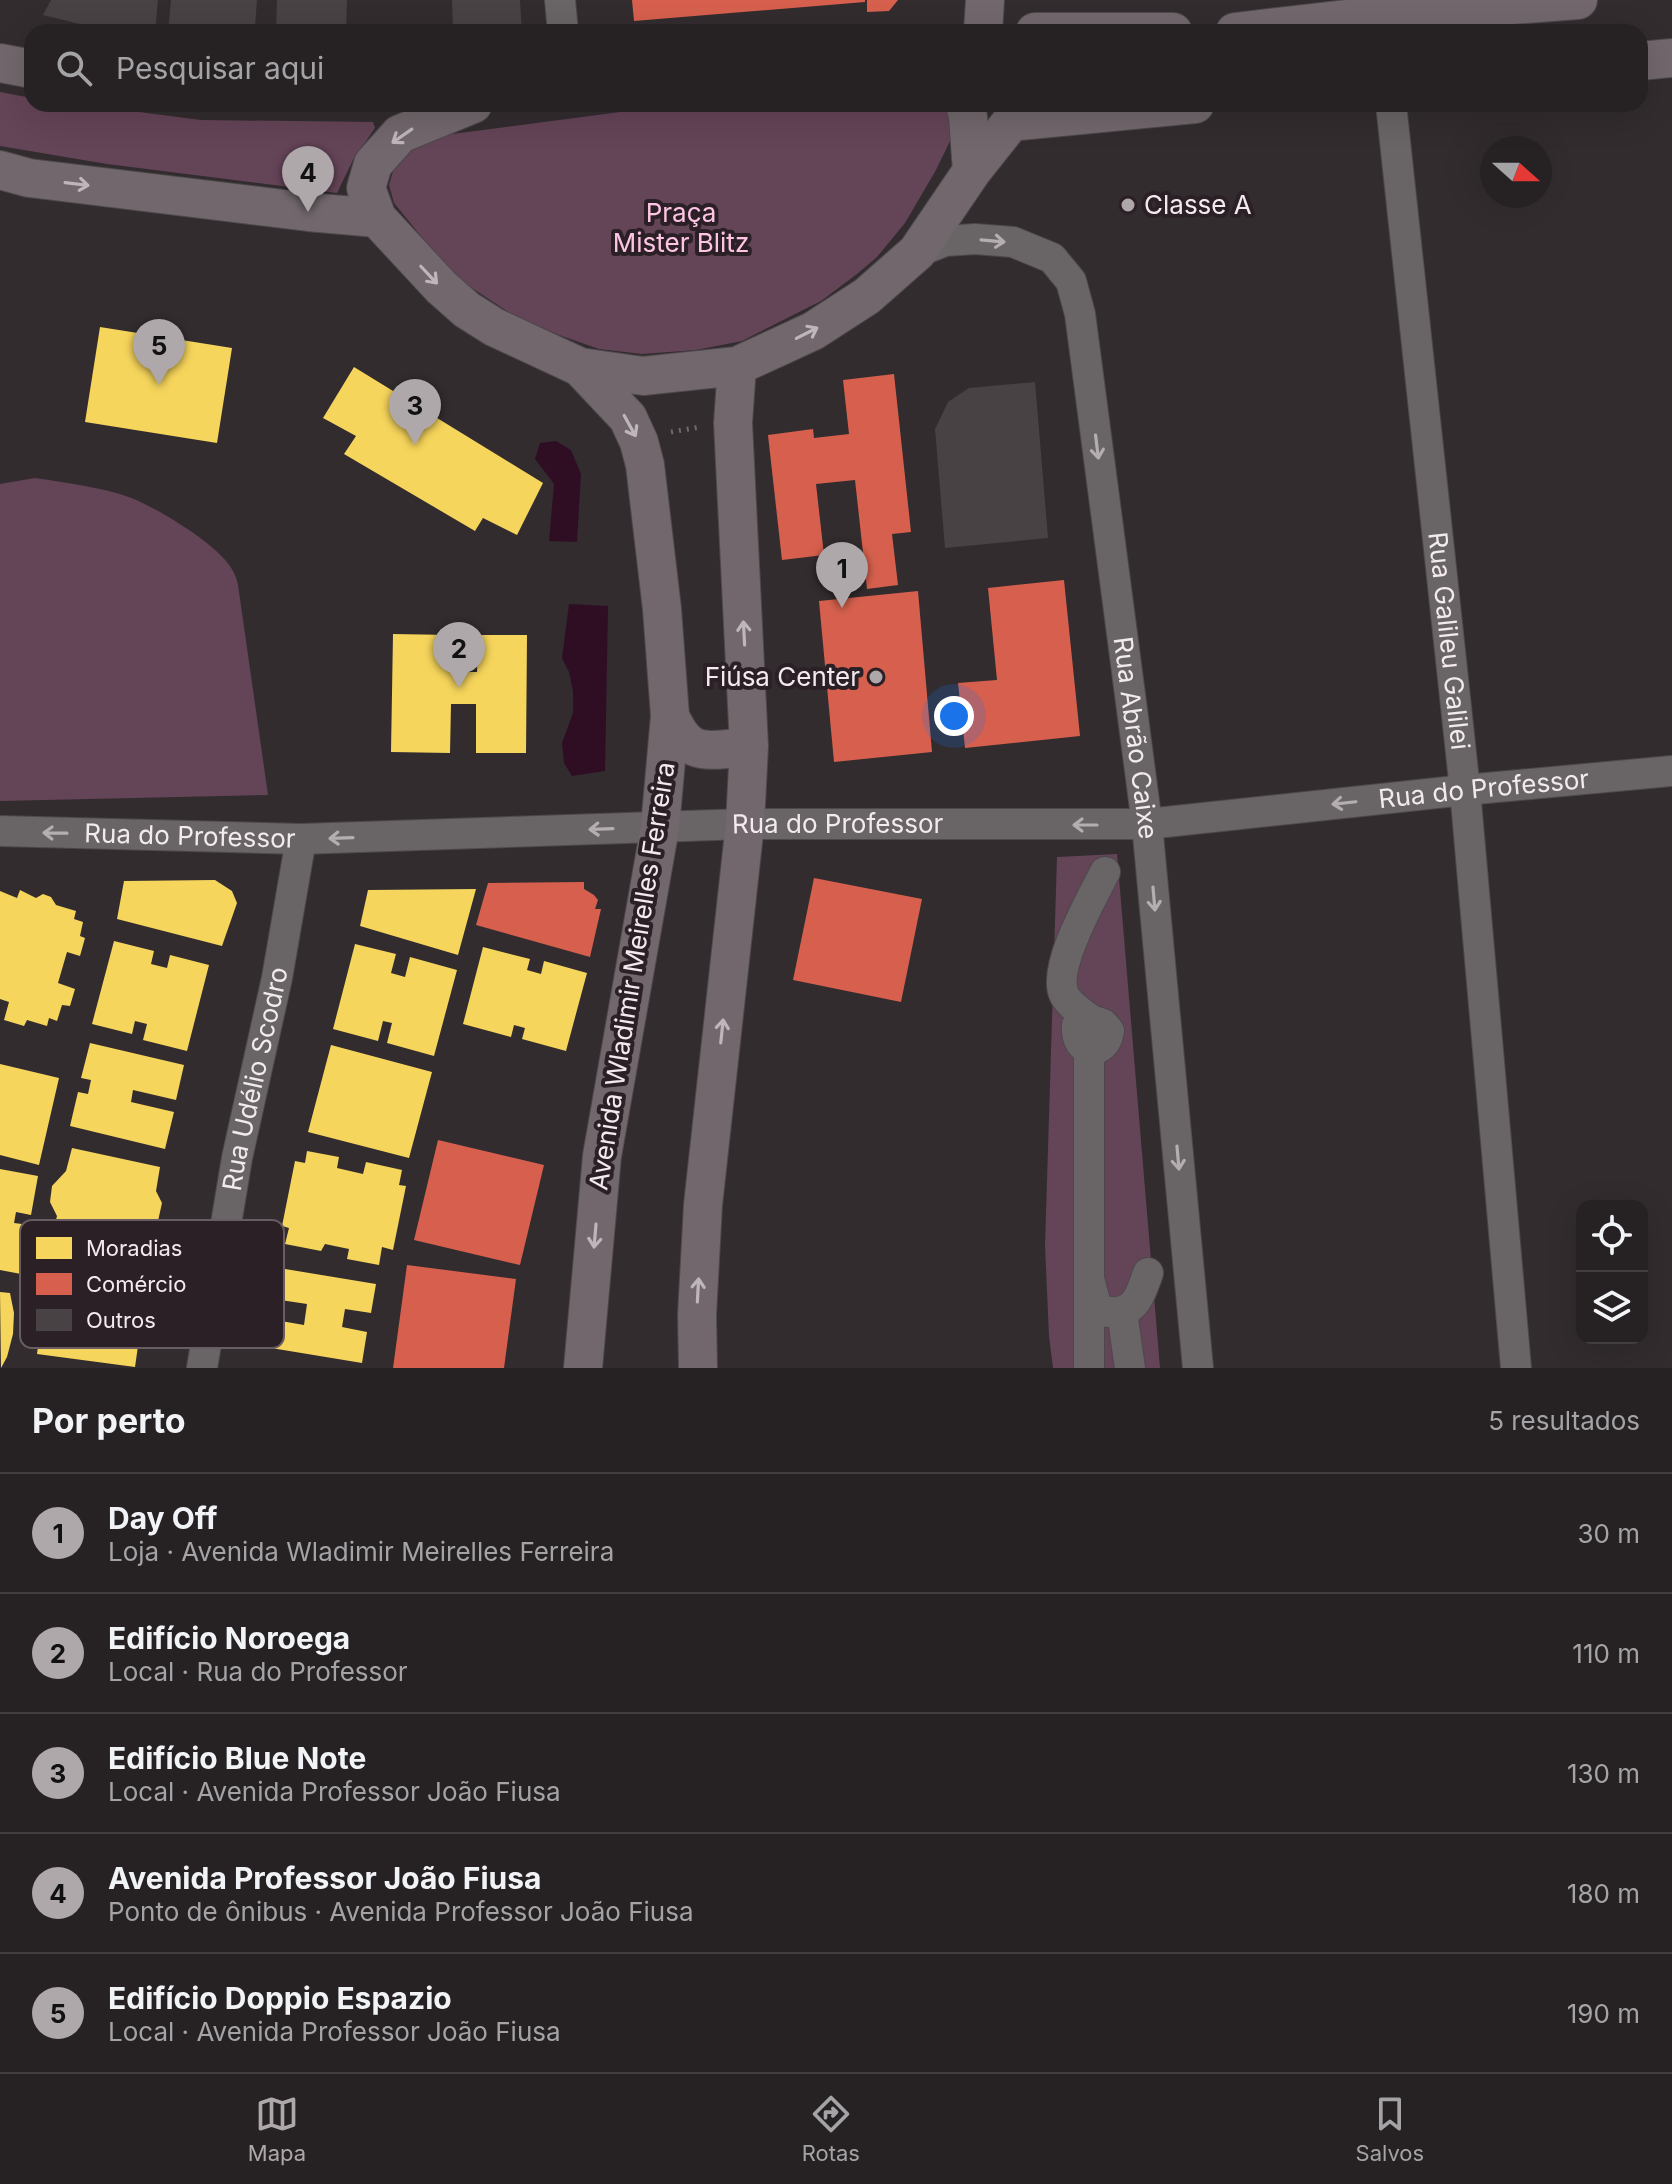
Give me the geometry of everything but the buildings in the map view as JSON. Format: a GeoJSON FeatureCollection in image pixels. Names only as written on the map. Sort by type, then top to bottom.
{"type":"FeatureCollection","features":[{"type":"Feature","properties":{"kind":"main road"},"geometry":{"type":"LineString","coordinates":[[984,24],[985,0]]}},
{"type":"Feature","properties":{"kind":"main road"},"geometry":{"type":"LineString","coordinates":[[1284,24],[1382,8],[1578,0]]}},
{"type":"Feature","properties":{"kind":"main road"},"geometry":{"type":"LineString","coordinates":[[1648,60],[1672,58]]}},
{"type":"Feature","properties":{"kind":"main road"},"geometry":{"type":"LineString","coordinates":[[0,63],[24,68]]}},
{"type":"Feature","properties":{"kind":"main road"},"geometry":{"type":"LineString","coordinates":[[454,112],[400,134],[373,164],[366,188],[377,218],[441,287],[467,310],[494,327],[580,367],[643,376],[737,366],[813,331],[867,296],[917,252],[1015,113],[1035,112]]}},
{"type":"Feature","properties":{"kind":"main road"},"geometry":{"type":"LineString","coordinates":[[967,112],[972,171]]}},
{"type":"Feature","properties":{"kind":"main road"},"geometry":{"type":"LineString","coordinates":[[0,170],[45,180],[377,218]]}},
{"type":"Feature","properties":{"kind":"main road"},"geometry":{"type":"LineString","coordinates":[[698,1368],[697,1315],[703,1205],[745,824],[749,746],[733,423],[737,366]]}},
{"type":"Feature","properties":{"kind":"main road","name":"Avenida Wladimir Meirelles Ferreira"},"geometry":{"type":"LineString","coordinates":[[580,367],[628,418],[645,465],[662,609],[670,716],[660,827],[602,1156],[583,1368]]}},
{"type":"Feature","properties":{"kind":"main road"},"geometry":{"type":"LineString","coordinates":[[670,716],[679,733],[695,747],[719,750],[749,746]]}},
{"type":"Feature","properties":{"kind":"street"},"geometry":{"type":"LineString","coordinates":[[560,0],[562,24]]}},
{"type":"Feature","properties":{"kind":"street","name":"Rua Galileu Galilei"},"geometry":{"type":"LineString","coordinates":[[1392,112],[1465,790],[1516,1368]]}},
{"type":"Feature","properties":{"kind":"street","name":"Rua Abrão Caixe"},"geometry":{"type":"LineString","coordinates":[[917,252],[945,241],[975,239],[1013,242],[1052,258],[1071,281],[1080,314],[1147,824],[1198,1368]]}},
{"type":"Feature","properties":{"kind":"street","name":"Rua do Professor"},"geometry":{"type":"LineString","coordinates":[[0,831],[301,839],[745,824],[1147,824],[1672,771]]}},
{"type":"Feature","properties":{"kind":"street","name":"Rua Udélio Scodro"},"geometry":{"type":"LineString","coordinates":[[227,1220],[237,1158],[277,978],[301,839]]}},
{"type":"Feature","properties":{"kind":"street"},"geometry":{"type":"LineString","coordinates":[[1089,1368],[1089,1051],[1076,1035],[1077,1025],[1091,1020],[1064,997],[1061,983],[1065,955],[1105,872]]}},
{"type":"Feature","properties":{"kind":"street"},"geometry":{"type":"LineString","coordinates":[[1089,1280],[1098,1307],[1106,1312],[1122,1312],[1139,1299],[1148,1273]]}},
{"type":"Feature","properties":{"kind":"street"},"geometry":{"type":"LineString","coordinates":[[1122,1312],[1130,1368]]}},
{"type":"Feature","properties":{"kind":"street","name":"Rua Udélio Scodro"},"geometry":{"type":"LineString","coordinates":[[202,1368],[205,1348]]}},
{"type":"Feature","properties":{"kind":"path"},"geometry":{"type":"LineString","coordinates":[[636,437],[733,423]]}},
{"type":"Feature","properties":{"kind":"green space"},"geometry":{"type":"Polygon","coordinates":[[[0,92],[24,96],[24,112],[139,112],[201,120],[373,122],[375,128],[353,160],[337,193],[107,164],[0,146],[0,92]]]}},
{"type":"Feature","properties":{"kind":"green space","name":"Praça Mister Blitz"},"geometry":{"type":"Polygon","coordinates":[[[620,112],[949,112],[952,137],[905,223],[877,257],[821,301],[742,341],[696,350],[642,354],[599,349],[513,315],[469,286],[442,262],[394,203],[389,185],[394,168],[412,149],[429,140],[452,134],[620,112]]]}},
{"type":"Feature","properties":{"kind":"green space"},"geometry":{"type":"Polygon","coordinates":[[[35,478],[97,488],[134,499],[190,530],[228,563],[238,585],[268,795],[0,801],[0,484],[35,478]]]}},
{"type":"Feature","properties":{"kind":"green space"},"geometry":{"type":"Polygon","coordinates":[[[1117,854],[1160,1368],[1053,1368],[1045,1246],[1057,857],[1117,854]]]}},
{"type":"Feature","properties":{"kind":"shaded area"},"geometry":{"type":"Polygon","coordinates":[[[556,441],[571,450],[581,474],[577,542],[549,541],[554,484],[535,459],[540,443],[556,441]]]}},
{"type":"Feature","properties":{"kind":"shaded area"},"geometry":{"type":"Polygon","coordinates":[[[569,604],[608,606],[605,771],[572,776],[564,763],[562,743],[573,713],[573,691],[562,658],[569,604]]]}},
{"type":"Feature","properties":{"kind":"place","name":"Classe A"},"geometry":{"type":"Point","coordinates":[1128,205]}},
{"type":"Feature","properties":{"kind":"place","name":"Avenida Professor João Fiusa"},"geometry":{"type":"Point","coordinates":[308,212]}},
{"type":"Feature","properties":{"kind":"place","name":"Edifício Doppio Espazio"},"geometry":{"type":"Point","coordinates":[159,385]}},
{"type":"Feature","properties":{"kind":"place","name":"Edifício Blue Note"},"geometry":{"type":"Point","coordinates":[415,445]}},
{"type":"Feature","properties":{"kind":"place","name":"Day Off"},"geometry":{"type":"Point","coordinates":[842,608]}},
{"type":"Feature","properties":{"kind":"place","name":"Fiúsa Center"},"geometry":{"type":"Point","coordinates":[876,677]}},
{"type":"Feature","properties":{"kind":"place","name":"Edifício Noroega"},"geometry":{"type":"Point","coordinates":[459,688]}}]}
